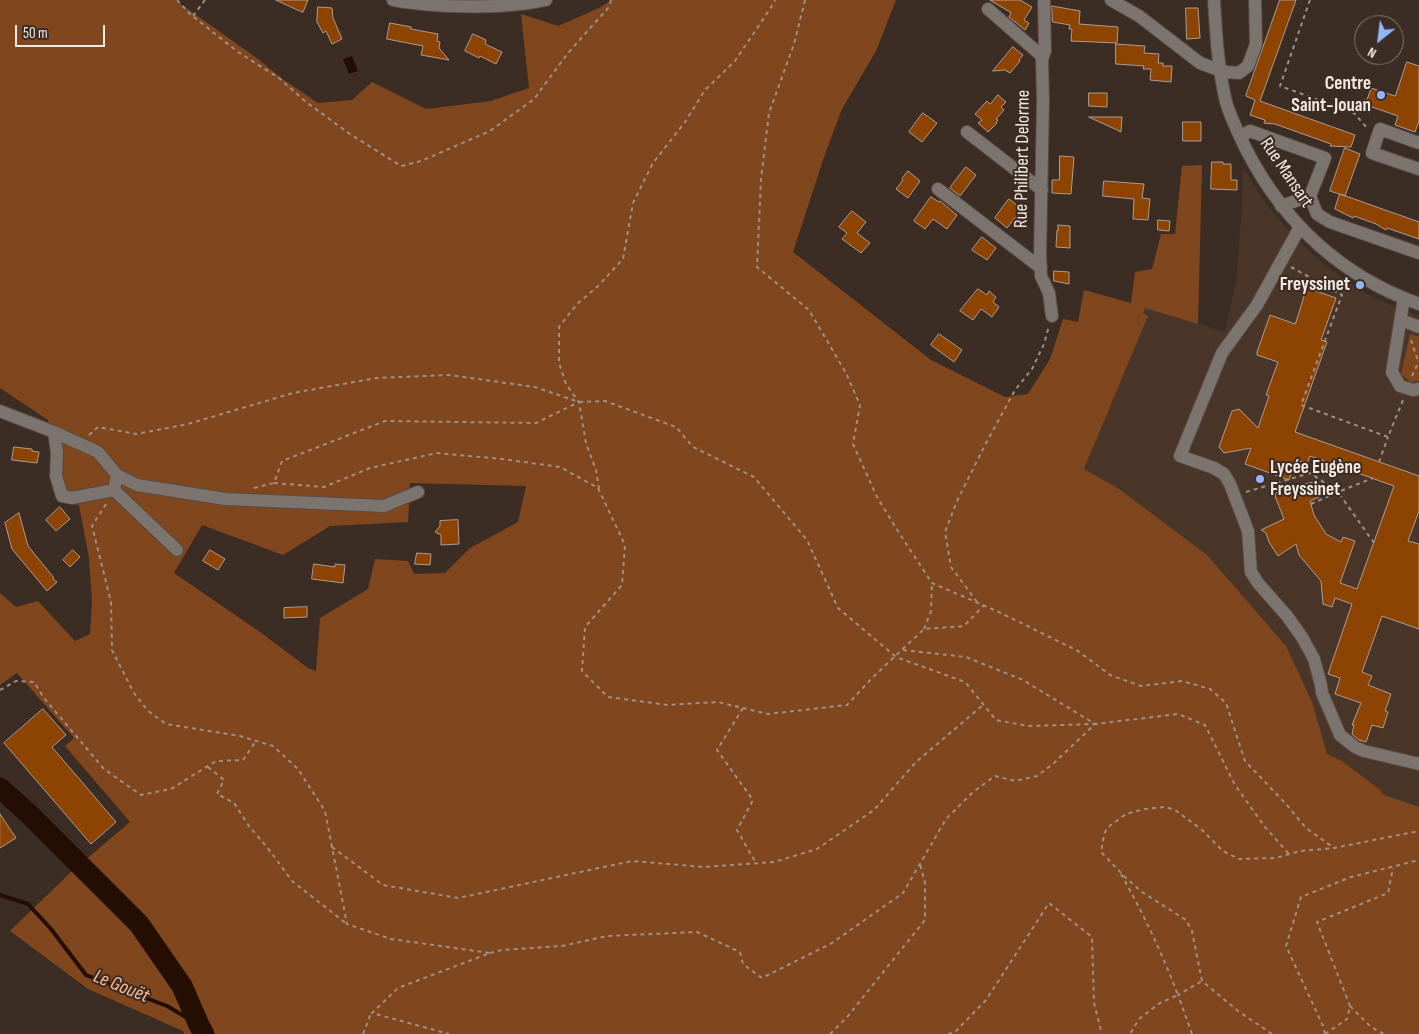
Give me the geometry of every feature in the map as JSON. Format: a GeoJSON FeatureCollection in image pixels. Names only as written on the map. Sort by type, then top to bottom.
{"type":"FeatureCollection","features":[{"type":"Feature","properties":{"kind":"street"},"geometry":{"type":"LineString","coordinates":[[394,0],[405,3],[485,7],[546,0]]}},
{"type":"Feature","properties":{"kind":"street","name":"Rue Philibert Delorme"},"geometry":{"type":"LineString","coordinates":[[1044,0],[1045,52],[1043,57],[1040,255],[1041,276],[1049,292],[1052,316]]}},
{"type":"Feature","properties":{"kind":"street"},"geometry":{"type":"LineString","coordinates":[[1111,0],[1139,16],[1200,63],[1219,70],[1239,72],[1248,66],[1256,44],[1255,0]]}},
{"type":"Feature","properties":{"kind":"street","name":"Rue Mansart"},"geometry":{"type":"LineString","coordinates":[[1214,0],[1219,70],[1227,104],[1240,137],[1258,172],[1281,206],[1314,242],[1369,282],[1394,295],[1419,304]]}},
{"type":"Feature","properties":{"kind":"street"},"geometry":{"type":"LineString","coordinates":[[988,10],[1043,57]]}},
{"type":"Feature","properties":{"kind":"street"},"geometry":{"type":"LineString","coordinates":[[1419,143],[1380,130],[1372,153],[1419,170]]}},
{"type":"Feature","properties":{"kind":"street"},"geometry":{"type":"LineString","coordinates":[[1240,137],[1250,131],[1326,158],[1310,196],[1317,214],[1330,222],[1419,252]]}},
{"type":"Feature","properties":{"kind":"street"},"geometry":{"type":"LineString","coordinates":[[967,132],[1042,190]]}},
{"type":"Feature","properties":{"kind":"street"},"geometry":{"type":"LineString","coordinates":[[938,189],[1041,268]]}},
{"type":"Feature","properties":{"kind":"street"},"geometry":{"type":"LineString","coordinates":[[1281,206],[1310,196]]}},
{"type":"Feature","properties":{"kind":"street"},"geometry":{"type":"LineString","coordinates":[[1300,227],[1257,304],[1222,353],[1180,456],[1214,468],[1224,474],[1230,484],[1248,531],[1251,572],[1302,637],[1318,671],[1322,693],[1340,735],[1355,747],[1364,751],[1419,764]]}},
{"type":"Feature","properties":{"kind":"street"},"geometry":{"type":"LineString","coordinates":[[1404,298],[1392,372],[1400,386],[1412,390],[1419,388]]}},
{"type":"Feature","properties":{"kind":"street"},"geometry":{"type":"LineString","coordinates":[[1401,320],[1417,326]]}},
{"type":"Feature","properties":{"kind":"street"},"geometry":{"type":"LineString","coordinates":[[0,411],[98,452],[117,475],[138,485],[225,499],[384,506],[418,492]]}},
{"type":"Feature","properties":{"kind":"street"},"geometry":{"type":"LineString","coordinates":[[54,432],[58,453],[56,476],[62,496],[72,498],[114,490]]}},
{"type":"Feature","properties":{"kind":"street"},"geometry":{"type":"LineString","coordinates":[[114,490],[117,475]]}},
{"type":"Feature","properties":{"kind":"street"},"geometry":{"type":"LineString","coordinates":[[114,490],[177,550]]}},
{"type":"Feature","properties":{"kind":"path"},"geometry":{"type":"LineString","coordinates":[[177,0],[193,16],[238,52],[279,78],[306,102],[342,128],[401,166],[421,161],[490,131],[534,99],[568,53],[609,7],[611,0]]}},
{"type":"Feature","properties":{"kind":"path"},"geometry":{"type":"LineString","coordinates":[[193,16],[206,0]]}},
{"type":"Feature","properties":{"kind":"path"},"geometry":{"type":"LineString","coordinates":[[775,0],[734,61],[705,90],[685,122],[653,163],[633,203],[623,260],[597,287],[576,304],[559,327],[559,363],[566,384],[579,402],[586,443],[596,470],[600,491],[625,545],[622,585],[585,627],[582,671],[608,697],[668,705],[718,702],[768,714],[847,705],[873,677],[924,629],[931,611],[932,583]]}},
{"type":"Feature","properties":{"kind":"path"},"geometry":{"type":"LineString","coordinates":[[805,0],[794,44],[769,113],[762,179],[757,267],[809,310],[846,373],[860,405],[853,444],[877,497],[901,536],[932,583],[984,605],[1078,651],[1110,675],[1141,686],[1182,680],[1210,689],[1226,703],[1244,761],[1286,804],[1306,828],[1334,848]]}},
{"type":"Feature","properties":{"kind":"path"},"geometry":{"type":"LineString","coordinates":[[1310,0],[1280,86],[1354,112],[1376,140]]}},
{"type":"Feature","properties":{"kind":"path"},"geometry":{"type":"LineString","coordinates":[[1281,262],[1342,295],[1302,406],[1388,437]]}},
{"type":"Feature","properties":{"kind":"path"},"geometry":{"type":"LineString","coordinates":[[978,603],[950,567],[945,532],[956,501],[984,447],[1016,390],[1032,369],[1044,344],[1052,316]]}},
{"type":"Feature","properties":{"kind":"path"},"geometry":{"type":"LineString","coordinates":[[1417,326],[1411,340],[1418,361]]}},
{"type":"Feature","properties":{"kind":"path"},"geometry":{"type":"LineString","coordinates":[[80,444],[98,427],[136,434],[188,424],[293,393],[376,378],[449,375],[535,387],[579,402]]}},
{"type":"Feature","properties":{"kind":"path"},"geometry":{"type":"LineString","coordinates":[[274,483],[282,461],[385,422],[536,423],[579,402],[605,400],[676,427],[693,446],[754,476],[807,540],[838,608],[896,657],[965,682],[996,720],[1028,726],[1095,724],[1178,714],[1205,725],[1235,785],[1265,827],[1288,854]]}},
{"type":"Feature","properties":{"kind":"path"},"geometry":{"type":"LineString","coordinates":[[1380,462],[1400,406]]}},
{"type":"Feature","properties":{"kind":"path"},"geometry":{"type":"LineString","coordinates":[[249,489],[274,483],[324,488],[370,468],[437,453],[560,467],[598,488],[600,491]]}},
{"type":"Feature","properties":{"kind":"path"},"geometry":{"type":"LineString","coordinates":[[1234,495],[1310,473],[1338,492],[1374,543]]}},
{"type":"Feature","properties":{"kind":"path"},"geometry":{"type":"LineString","coordinates":[[1311,504],[1373,478]]}},
{"type":"Feature","properties":{"kind":"path"},"geometry":{"type":"LineString","coordinates":[[114,490],[92,526],[111,602],[112,650],[134,694],[148,711],[166,724],[240,736],[273,746],[298,769],[325,811],[347,924]]}},
{"type":"Feature","properties":{"kind":"path"},"geometry":{"type":"LineString","coordinates":[[924,629],[964,626],[984,605]]}},
{"type":"Feature","properties":{"kind":"path"},"geometry":{"type":"LineString","coordinates":[[903,650],[966,656],[1023,680],[1095,724]]}},
{"type":"Feature","properties":{"kind":"path"},"geometry":{"type":"LineString","coordinates":[[0,690],[16,681],[34,682],[44,698],[104,769],[141,795],[171,789],[216,761],[243,760],[256,741]]}},
{"type":"Feature","properties":{"kind":"path"},"geometry":{"type":"LineString","coordinates":[[332,847],[383,885],[458,898],[632,861],[704,867],[774,862],[816,849],[874,810],[916,762],[984,705]]}},
{"type":"Feature","properties":{"kind":"path"},"geometry":{"type":"LineString","coordinates":[[743,708],[717,750],[753,800],[737,830],[756,863]]}},
{"type":"Feature","properties":{"kind":"path"},"geometry":{"type":"LineString","coordinates":[[363,1034],[372,1013],[398,988],[502,950],[562,946],[607,936],[697,932],[740,952],[743,964],[762,978],[832,943],[903,893],[946,820],[972,792],[995,776],[1015,782],[1037,776],[1053,764],[1095,724]]}},
{"type":"Feature","properties":{"kind":"path"},"geometry":{"type":"LineString","coordinates":[[208,766],[224,780],[217,794],[234,803],[249,826],[292,881],[347,924],[391,939],[490,953]]}},
{"type":"Feature","properties":{"kind":"path"},"geometry":{"type":"LineString","coordinates":[[1272,1034],[1238,1011],[1202,981],[1192,931],[1186,920],[1142,892],[1101,852],[1107,828],[1126,814],[1145,809],[1165,807],[1175,810],[1201,829],[1223,851],[1239,859],[1276,858],[1300,851],[1334,848],[1419,831]]}},
{"type":"Feature","properties":{"kind":"path"},"geometry":{"type":"LineString","coordinates":[[1350,1006],[1347,1020],[1325,1034],[1286,946],[1301,897],[1351,877],[1419,860]]}},
{"type":"Feature","properties":{"kind":"path"},"geometry":{"type":"LineString","coordinates":[[830,1034],[848,1016],[924,920],[925,883],[920,864]]}},
{"type":"Feature","properties":{"kind":"path"},"geometry":{"type":"LineString","coordinates":[[1384,1034],[1371,1027],[1350,1006],[1317,922],[1388,893],[1393,866]]}},
{"type":"Feature","properties":{"kind":"path"},"geometry":{"type":"LineString","coordinates":[[1118,870],[1139,906],[1164,960],[1192,1034]]}},
{"type":"Feature","properties":{"kind":"path"},"geometry":{"type":"LineString","coordinates":[[948,1034],[955,1032],[986,1000],[1049,903],[1092,937],[1094,1003],[1102,1034]]}},
{"type":"Feature","properties":{"kind":"path"},"geometry":{"type":"LineString","coordinates":[[1130,1034],[1139,1019],[1160,1003],[1202,981]]}},
{"type":"Feature","properties":{"kind":"path"},"geometry":{"type":"LineString","coordinates":[[372,1013],[449,1034]]}},
{"type":"Feature","properties":{"kind":"shaded area"},"geometry":{"type":"Polygon","coordinates":[[[0,0],[175,0],[318,103],[352,100],[372,82],[426,109],[491,101],[529,88],[521,14],[558,26],[599,8],[612,0],[896,0],[876,51],[842,109],[793,252],[931,360],[1005,397],[1028,394],[1050,359],[1063,319],[1078,322],[1084,290],[1131,303],[1135,272],[1152,269],[1161,234],[1175,234],[1182,166],[1202,165],[1198,324],[1145,308],[1143,313],[1148,316],[1084,469],[1119,489],[1207,555],[1286,646],[1312,702],[1327,754],[1342,761],[1379,789],[1384,795],[1419,807],[1419,1034],[184,1034],[183,1031],[88,989],[10,931],[71,872],[130,822],[65,746],[74,738],[17,673],[0,685],[0,593],[16,607],[38,601],[75,641],[90,634],[92,601],[89,558],[79,505],[58,499],[48,420],[0,388],[0,0]],[[410,483],[408,522],[330,526],[283,555],[202,525],[174,573],[260,632],[308,668],[316,671],[320,618],[368,589],[375,559],[408,561],[414,574],[445,573],[470,548],[518,522],[526,486],[410,483]]]}},
{"type":"Feature","properties":{"kind":"shaded area"},"geometry":{"type":"Polygon","coordinates":[[[352,56],[358,71],[349,74],[343,59],[352,56]]]}},
{"type":"Feature","properties":{"kind":"shaded area","name":"Lycée Eugène Freyssinet"},"geometry":{"type":"Polygon","coordinates":[[[1243,168],[1269,208],[1295,237],[1325,265],[1374,298],[1419,316],[1419,807],[1384,795],[1379,789],[1342,761],[1327,754],[1084,469],[1148,316],[1143,313],[1145,307],[1225,332],[1236,282],[1242,209],[1243,168]]]}},
{"type":"Feature","properties":{"kind":"shaded area"},"geometry":{"type":"Polygon","coordinates":[[[1410,334],[1419,337],[1419,381],[1410,382],[1401,374],[1410,334]]]}},
{"type":"Feature","properties":{"kind":"building"},"geometry":{"type":"Polygon","coordinates":[[[276,0],[308,0],[303,12],[276,0]]]}},
{"type":"Feature","properties":{"kind":"building"},"geometry":{"type":"Polygon","coordinates":[[[990,0],[1020,0],[1032,7],[1024,20],[1029,23],[1025,30],[1009,17],[1011,13],[990,0]]]}},
{"type":"Feature","properties":{"kind":"building"},"geometry":{"type":"Polygon","coordinates":[[[1280,0],[1296,0],[1260,101],[1355,135],[1351,147],[1330,146],[1331,144],[1275,124],[1264,123],[1265,120],[1250,115],[1255,100],[1246,96],[1280,0]]]}},
{"type":"Feature","properties":{"kind":"building"},"geometry":{"type":"Polygon","coordinates":[[[1052,6],[1080,11],[1079,24],[1118,27],[1117,43],[1071,41],[1072,29],[1069,29],[1070,25],[1053,22],[1052,6]]]}},
{"type":"Feature","properties":{"kind":"building"},"geometry":{"type":"Polygon","coordinates":[[[318,7],[332,8],[333,18],[342,39],[332,44],[326,31],[323,33],[317,22],[318,7]]]}},
{"type":"Feature","properties":{"kind":"building"},"geometry":{"type":"Polygon","coordinates":[[[1186,8],[1198,8],[1200,38],[1187,39],[1186,8]]]}},
{"type":"Feature","properties":{"kind":"building"},"geometry":{"type":"Polygon","coordinates":[[[390,23],[438,34],[439,48],[449,60],[421,55],[423,46],[387,39],[390,23]]]}},
{"type":"Feature","properties":{"kind":"building"},"geometry":{"type":"Polygon","coordinates":[[[473,34],[486,40],[485,44],[502,52],[496,64],[465,51],[473,34]]]}},
{"type":"Feature","properties":{"kind":"building"},"geometry":{"type":"Polygon","coordinates":[[[1116,44],[1145,46],[1144,53],[1159,54],[1158,63],[1163,63],[1163,66],[1172,66],[1171,82],[1150,80],[1151,69],[1143,69],[1144,66],[1116,64],[1116,44]]]}},
{"type":"Feature","properties":{"kind":"building"},"geometry":{"type":"Polygon","coordinates":[[[1013,47],[1023,55],[1010,73],[1005,70],[993,71],[1013,47]]]}},
{"type":"Feature","properties":{"kind":"building","name":"Centre Saint-Jouan"},"geometry":{"type":"Polygon","coordinates":[[[1407,62],[1419,66],[1419,121],[1415,132],[1395,125],[1398,116],[1372,107],[1370,113],[1360,110],[1364,99],[1367,100],[1371,88],[1395,96],[1407,62]]]}},
{"type":"Feature","properties":{"kind":"building"},"geometry":{"type":"Polygon","coordinates":[[[1089,93],[1107,93],[1107,107],[1089,106],[1089,93]]]}},
{"type":"Feature","properties":{"kind":"building"},"geometry":{"type":"Polygon","coordinates":[[[998,95],[1006,102],[1001,107],[1004,110],[996,119],[998,120],[997,123],[988,132],[978,123],[982,120],[975,114],[987,101],[990,104],[998,95]]]}},
{"type":"Feature","properties":{"kind":"building"},"geometry":{"type":"Polygon","coordinates":[[[923,113],[937,123],[922,142],[909,132],[923,113]]]}},
{"type":"Feature","properties":{"kind":"building"},"geometry":{"type":"Polygon","coordinates":[[[1089,117],[1122,117],[1121,132],[1115,129],[1089,117]]]}},
{"type":"Feature","properties":{"kind":"building"},"geometry":{"type":"Polygon","coordinates":[[[1183,122],[1201,122],[1201,141],[1183,141],[1183,122]]]}},
{"type":"Feature","properties":{"kind":"building"},"geometry":{"type":"Polygon","coordinates":[[[1345,148],[1360,154],[1345,196],[1330,191],[1345,148]]]}},
{"type":"Feature","properties":{"kind":"building"},"geometry":{"type":"Polygon","coordinates":[[[1060,156],[1074,157],[1071,194],[1052,193],[1052,180],[1059,180],[1060,156]]]}},
{"type":"Feature","properties":{"kind":"building"},"geometry":{"type":"Polygon","coordinates":[[[1212,162],[1231,164],[1231,180],[1237,180],[1237,190],[1211,189],[1212,162]]]}},
{"type":"Feature","properties":{"kind":"building"},"geometry":{"type":"Polygon","coordinates":[[[966,167],[976,175],[960,196],[950,188],[966,167]]]}},
{"type":"Feature","properties":{"kind":"building"},"geometry":{"type":"Polygon","coordinates":[[[908,171],[920,181],[908,198],[896,189],[908,171]]]}},
{"type":"Feature","properties":{"kind":"building"},"geometry":{"type":"Polygon","coordinates":[[[1104,181],[1144,184],[1142,198],[1150,199],[1148,220],[1133,219],[1134,199],[1103,196],[1104,181]]]}},
{"type":"Feature","properties":{"kind":"building"},"geometry":{"type":"Polygon","coordinates":[[[1340,194],[1419,222],[1419,239],[1387,228],[1386,230],[1376,224],[1354,216],[1353,218],[1335,209],[1340,194]]]}},
{"type":"Feature","properties":{"kind":"building"},"geometry":{"type":"Polygon","coordinates":[[[931,197],[940,201],[957,215],[947,229],[933,219],[925,229],[914,221],[931,197]]]}},
{"type":"Feature","properties":{"kind":"building"},"geometry":{"type":"Polygon","coordinates":[[[1009,199],[1022,209],[1007,228],[995,218],[1009,199]]]}},
{"type":"Feature","properties":{"kind":"building"},"geometry":{"type":"Polygon","coordinates":[[[852,211],[866,222],[857,233],[870,243],[861,253],[842,239],[847,233],[839,227],[852,211]]]}},
{"type":"Feature","properties":{"kind":"building"},"geometry":{"type":"Polygon","coordinates":[[[1158,220],[1170,221],[1169,231],[1158,230],[1158,220]]]}},
{"type":"Feature","properties":{"kind":"building"},"geometry":{"type":"Polygon","coordinates":[[[1058,225],[1070,226],[1070,248],[1056,247],[1058,225]]]}},
{"type":"Feature","properties":{"kind":"building"},"geometry":{"type":"Polygon","coordinates":[[[982,237],[996,248],[987,260],[972,250],[982,237]]]}},
{"type":"Feature","properties":{"kind":"building"},"geometry":{"type":"Polygon","coordinates":[[[1054,271],[1069,272],[1069,284],[1054,281],[1054,271]]]}},
{"type":"Feature","properties":{"kind":"building"},"geometry":{"type":"Polygon","coordinates":[[[1307,288],[1336,298],[1321,340],[1327,342],[1295,432],[1419,476],[1419,511],[1408,541],[1419,544],[1419,629],[1382,616],[1362,672],[1372,676],[1368,685],[1391,694],[1385,711],[1388,712],[1383,728],[1372,725],[1366,742],[1359,740],[1352,734],[1354,725],[1352,725],[1361,703],[1335,694],[1340,678],[1328,674],[1352,604],[1335,598],[1332,607],[1323,604],[1321,581],[1299,555],[1296,544],[1278,556],[1269,542],[1266,533],[1261,530],[1284,519],[1275,496],[1277,491],[1313,482],[1314,495],[1319,497],[1310,501],[1314,515],[1326,534],[1341,542],[1343,537],[1355,541],[1340,583],[1357,589],[1394,486],[1310,456],[1307,464],[1296,460],[1289,480],[1245,464],[1251,448],[1224,453],[1219,447],[1232,411],[1239,409],[1258,428],[1269,396],[1266,395],[1278,362],[1257,355],[1257,352],[1270,315],[1295,324],[1307,288]]]}},
{"type":"Feature","properties":{"kind":"building"},"geometry":{"type":"Polygon","coordinates":[[[978,289],[987,295],[989,291],[996,297],[993,302],[999,307],[992,317],[981,309],[973,320],[960,311],[978,289]]]}},
{"type":"Feature","properties":{"kind":"building"},"geometry":{"type":"Polygon","coordinates":[[[939,334],[962,350],[954,362],[931,345],[939,334]]]}},
{"type":"Feature","properties":{"kind":"building"},"geometry":{"type":"Polygon","coordinates":[[[14,447],[32,449],[32,451],[39,452],[37,463],[12,460],[14,447]]]}},
{"type":"Feature","properties":{"kind":"building"},"geometry":{"type":"Polygon","coordinates":[[[60,507],[70,519],[56,531],[46,520],[60,507]]]}},
{"type":"Feature","properties":{"kind":"building"},"geometry":{"type":"Polygon","coordinates":[[[19,513],[28,546],[57,582],[47,591],[12,549],[5,523],[19,513]]]}},
{"type":"Feature","properties":{"kind":"building"},"geometry":{"type":"Polygon","coordinates":[[[458,520],[459,544],[441,545],[441,535],[435,532],[440,526],[440,521],[458,520]]]}},
{"type":"Feature","properties":{"kind":"building"},"geometry":{"type":"Polygon","coordinates":[[[73,550],[80,557],[70,567],[63,560],[73,550]]]}},
{"type":"Feature","properties":{"kind":"building"},"geometry":{"type":"Polygon","coordinates":[[[210,550],[225,559],[218,570],[203,561],[210,550]]]}},
{"type":"Feature","properties":{"kind":"building"},"geometry":{"type":"Polygon","coordinates":[[[417,553],[431,554],[430,565],[415,564],[417,553]]]}},
{"type":"Feature","properties":{"kind":"building"},"geometry":{"type":"Polygon","coordinates":[[[314,564],[335,567],[335,564],[345,565],[343,583],[312,579],[314,564]]]}},
{"type":"Feature","properties":{"kind":"building"},"geometry":{"type":"Polygon","coordinates":[[[307,607],[307,617],[284,618],[284,608],[307,607]]]}},
{"type":"Feature","properties":{"kind":"building"},"geometry":{"type":"Polygon","coordinates":[[[43,709],[66,735],[52,747],[116,822],[91,844],[4,743],[43,709]]]}},
{"type":"Feature","properties":{"kind":"building"},"geometry":{"type":"Polygon","coordinates":[[[0,814],[16,838],[0,848],[0,814]]]}},
{"type":"Feature","properties":{"kind":"waterway"},"geometry":{"type":"LineString","coordinates":[[0,788],[28,813],[139,924],[182,986],[204,1034]]}},
{"type":"Feature","properties":{"kind":"waterway","name":"Le Gouët"},"geometry":{"type":"LineString","coordinates":[[0,895],[28,904],[51,929],[86,975],[167,1006],[199,1025]]}},
{"type":"Feature","properties":{"kind":"place","name":"Centre Saint-Jouan"},"geometry":{"type":"Point","coordinates":[1381,95]}},
{"type":"Feature","properties":{"kind":"place","name":"Freyssinet"},"geometry":{"type":"Point","coordinates":[1360,285]}},
{"type":"Feature","properties":{"kind":"place","name":"Lycée Eugène Freyssinet"},"geometry":{"type":"Point","coordinates":[1260,479]}}]}
